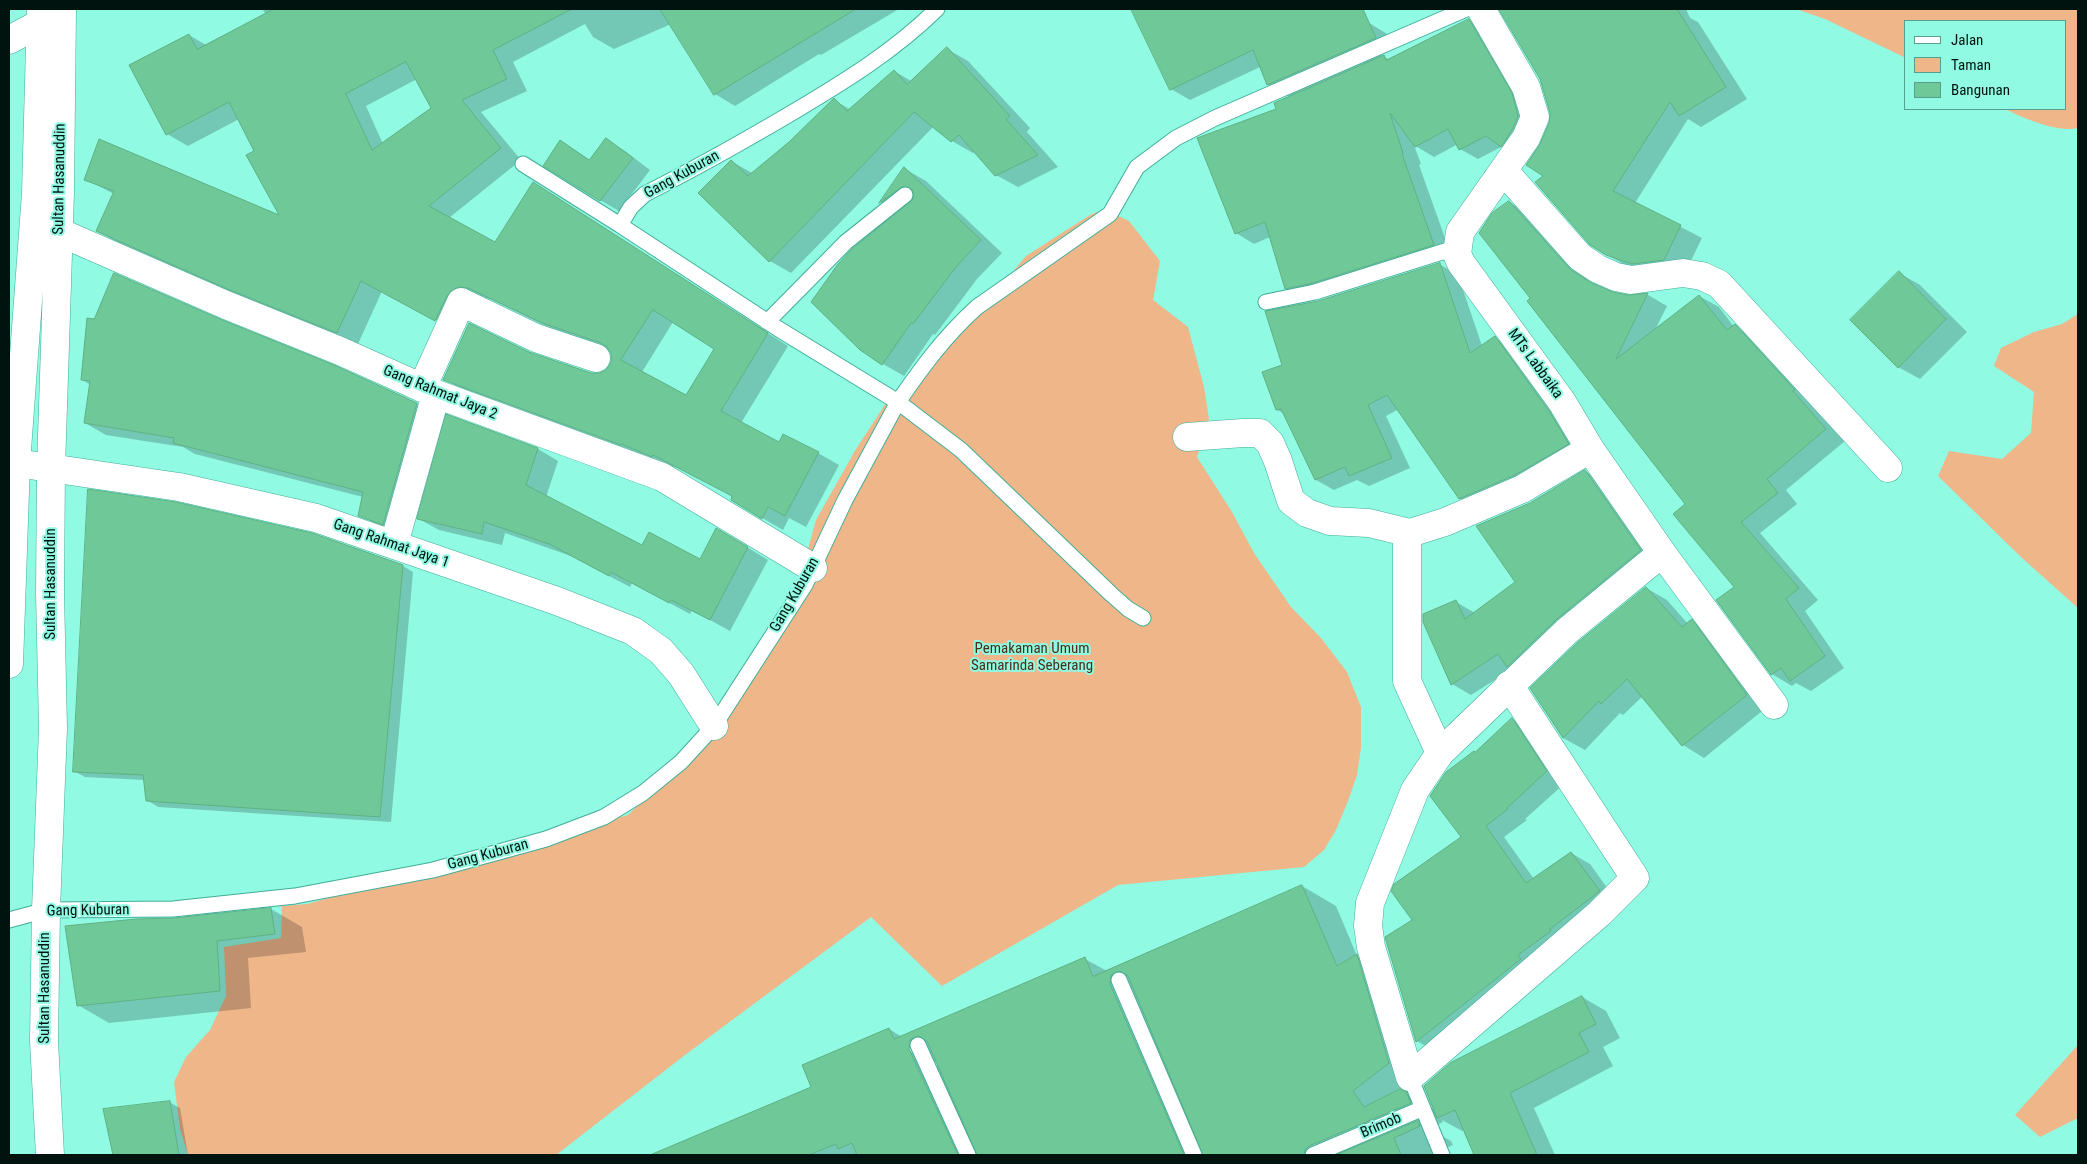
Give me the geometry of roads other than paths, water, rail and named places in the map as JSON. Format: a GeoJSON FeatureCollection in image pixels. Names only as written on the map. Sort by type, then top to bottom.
{"type":"FeatureCollection","features":[{"type":"Feature","properties":{"kind":"street"},"geometry":{"type":"LineString","coordinates":[[1458,246],[1460,232],[1526,138],[1535,117],[1526,87],[1481,9]]}},
{"type":"Feature","properties":{"kind":"street"},"geometry":{"type":"LineString","coordinates":[[9,40],[52,13]]}},
{"type":"Feature","properties":{"kind":"street","name":"Sultan Hasanuddin"},"geometry":{"type":"LineString","coordinates":[[9,664],[16,463],[48,192],[52,13]]}},
{"type":"Feature","properties":{"kind":"street"},"geometry":{"type":"LineString","coordinates":[[1504,171],[1580,257],[1598,269],[1616,277],[1631,280],[1683,273],[1702,276],[1719,284],[1888,468]]}},
{"type":"Feature","properties":{"kind":"street","name":"Sultan Hasanuddin"},"geometry":{"type":"LineString","coordinates":[[48,192],[59,232],[50,468],[50,593],[54,728],[46,910],[44,1041],[50,1155]]}},
{"type":"Feature","properties":{"kind":"street","name":"Gang Rahmat Jaya 2"},"geometry":{"type":"LineString","coordinates":[[59,232],[226,306],[340,351],[429,391],[662,477],[813,568]]}},
{"type":"Feature","properties":{"kind":"street","name":"MTs Labbaika"},"geometry":{"type":"LineString","coordinates":[[1458,246],[1457,254],[1461,263],[1562,402],[1590,449],[1662,553],[1774,705]]}},
{"type":"Feature","properties":{"kind":"street"},"geometry":{"type":"LineString","coordinates":[[394,544],[429,391],[461,302],[536,338],[596,358]]}},
{"type":"Feature","properties":{"kind":"street"},"geometry":{"type":"LineString","coordinates":[[1187,437],[1260,433],[1270,443],[1291,501],[1306,513],[1330,521],[1369,523],[1410,532],[1445,522],[1522,489],[1590,449]]}},
{"type":"Feature","properties":{"kind":"street","name":"Gang Rahmat Jaya 1"},"geometry":{"type":"LineString","coordinates":[[16,463],[189,489],[316,518],[557,601],[633,631],[661,651],[681,674],[714,726]]}},
{"type":"Feature","properties":{"kind":"street"},"geometry":{"type":"LineString","coordinates":[[1410,532],[1407,539],[1407,681],[1440,752]]}},
{"type":"Feature","properties":{"kind":"street"},"geometry":{"type":"LineString","coordinates":[[1509,685],[1635,878],[1600,912],[1410,1077],[1371,947],[1368,926],[1370,903],[1415,790],[1440,752],[1509,685],[1567,631],[1662,553]]}},
{"type":"Feature","properties":{"kind":"lane","name":"Gang Kuburan"},"geometry":{"type":"LineString","coordinates":[[620,225],[631,207],[645,194],[753,136],[859,73],[910,35],[937,9]]}},
{"type":"Feature","properties":{"kind":"lane","name":"Gang Kuburan"},"geometry":{"type":"LineString","coordinates":[[9,920],[46,910],[173,910],[295,896],[433,870],[537,842],[604,817],[643,793],[681,762],[714,726],[805,585],[845,500],[898,402],[934,351],[959,324],[977,307],[1110,214],[1138,167],[1176,138],[1215,118],[1466,9]]}},
{"type":"Feature","properties":{"kind":"lane"},"geometry":{"type":"LineString","coordinates":[[523,164],[768,322],[898,402],[961,450],[1110,594],[1143,618]]}},
{"type":"Feature","properties":{"kind":"lane"},"geometry":{"type":"LineString","coordinates":[[768,322],[846,242],[905,195]]}},
{"type":"Feature","properties":{"kind":"lane"},"geometry":{"type":"LineString","coordinates":[[1266,302],[1315,292],[1458,246]]}},
{"type":"Feature","properties":{"kind":"lane"},"geometry":{"type":"LineString","coordinates":[[1119,980],[1194,1155]]}},
{"type":"Feature","properties":{"kind":"lane"},"geometry":{"type":"LineString","coordinates":[[918,1046],[968,1155]]}},
{"type":"Feature","properties":{"kind":"lane"},"geometry":{"type":"LineString","coordinates":[[1410,1077],[1442,1155]]}},
{"type":"Feature","properties":{"kind":"lane","name":"Brimob"},"geometry":{"type":"LineString","coordinates":[[1313,1155],[1422,1109]]}},
{"type":"Feature","properties":{"kind":"park label","name":"Pemakaman Umum Samarinda Seberang"},"geometry":{"type":"Point","coordinates":[1032,658]}}]}
